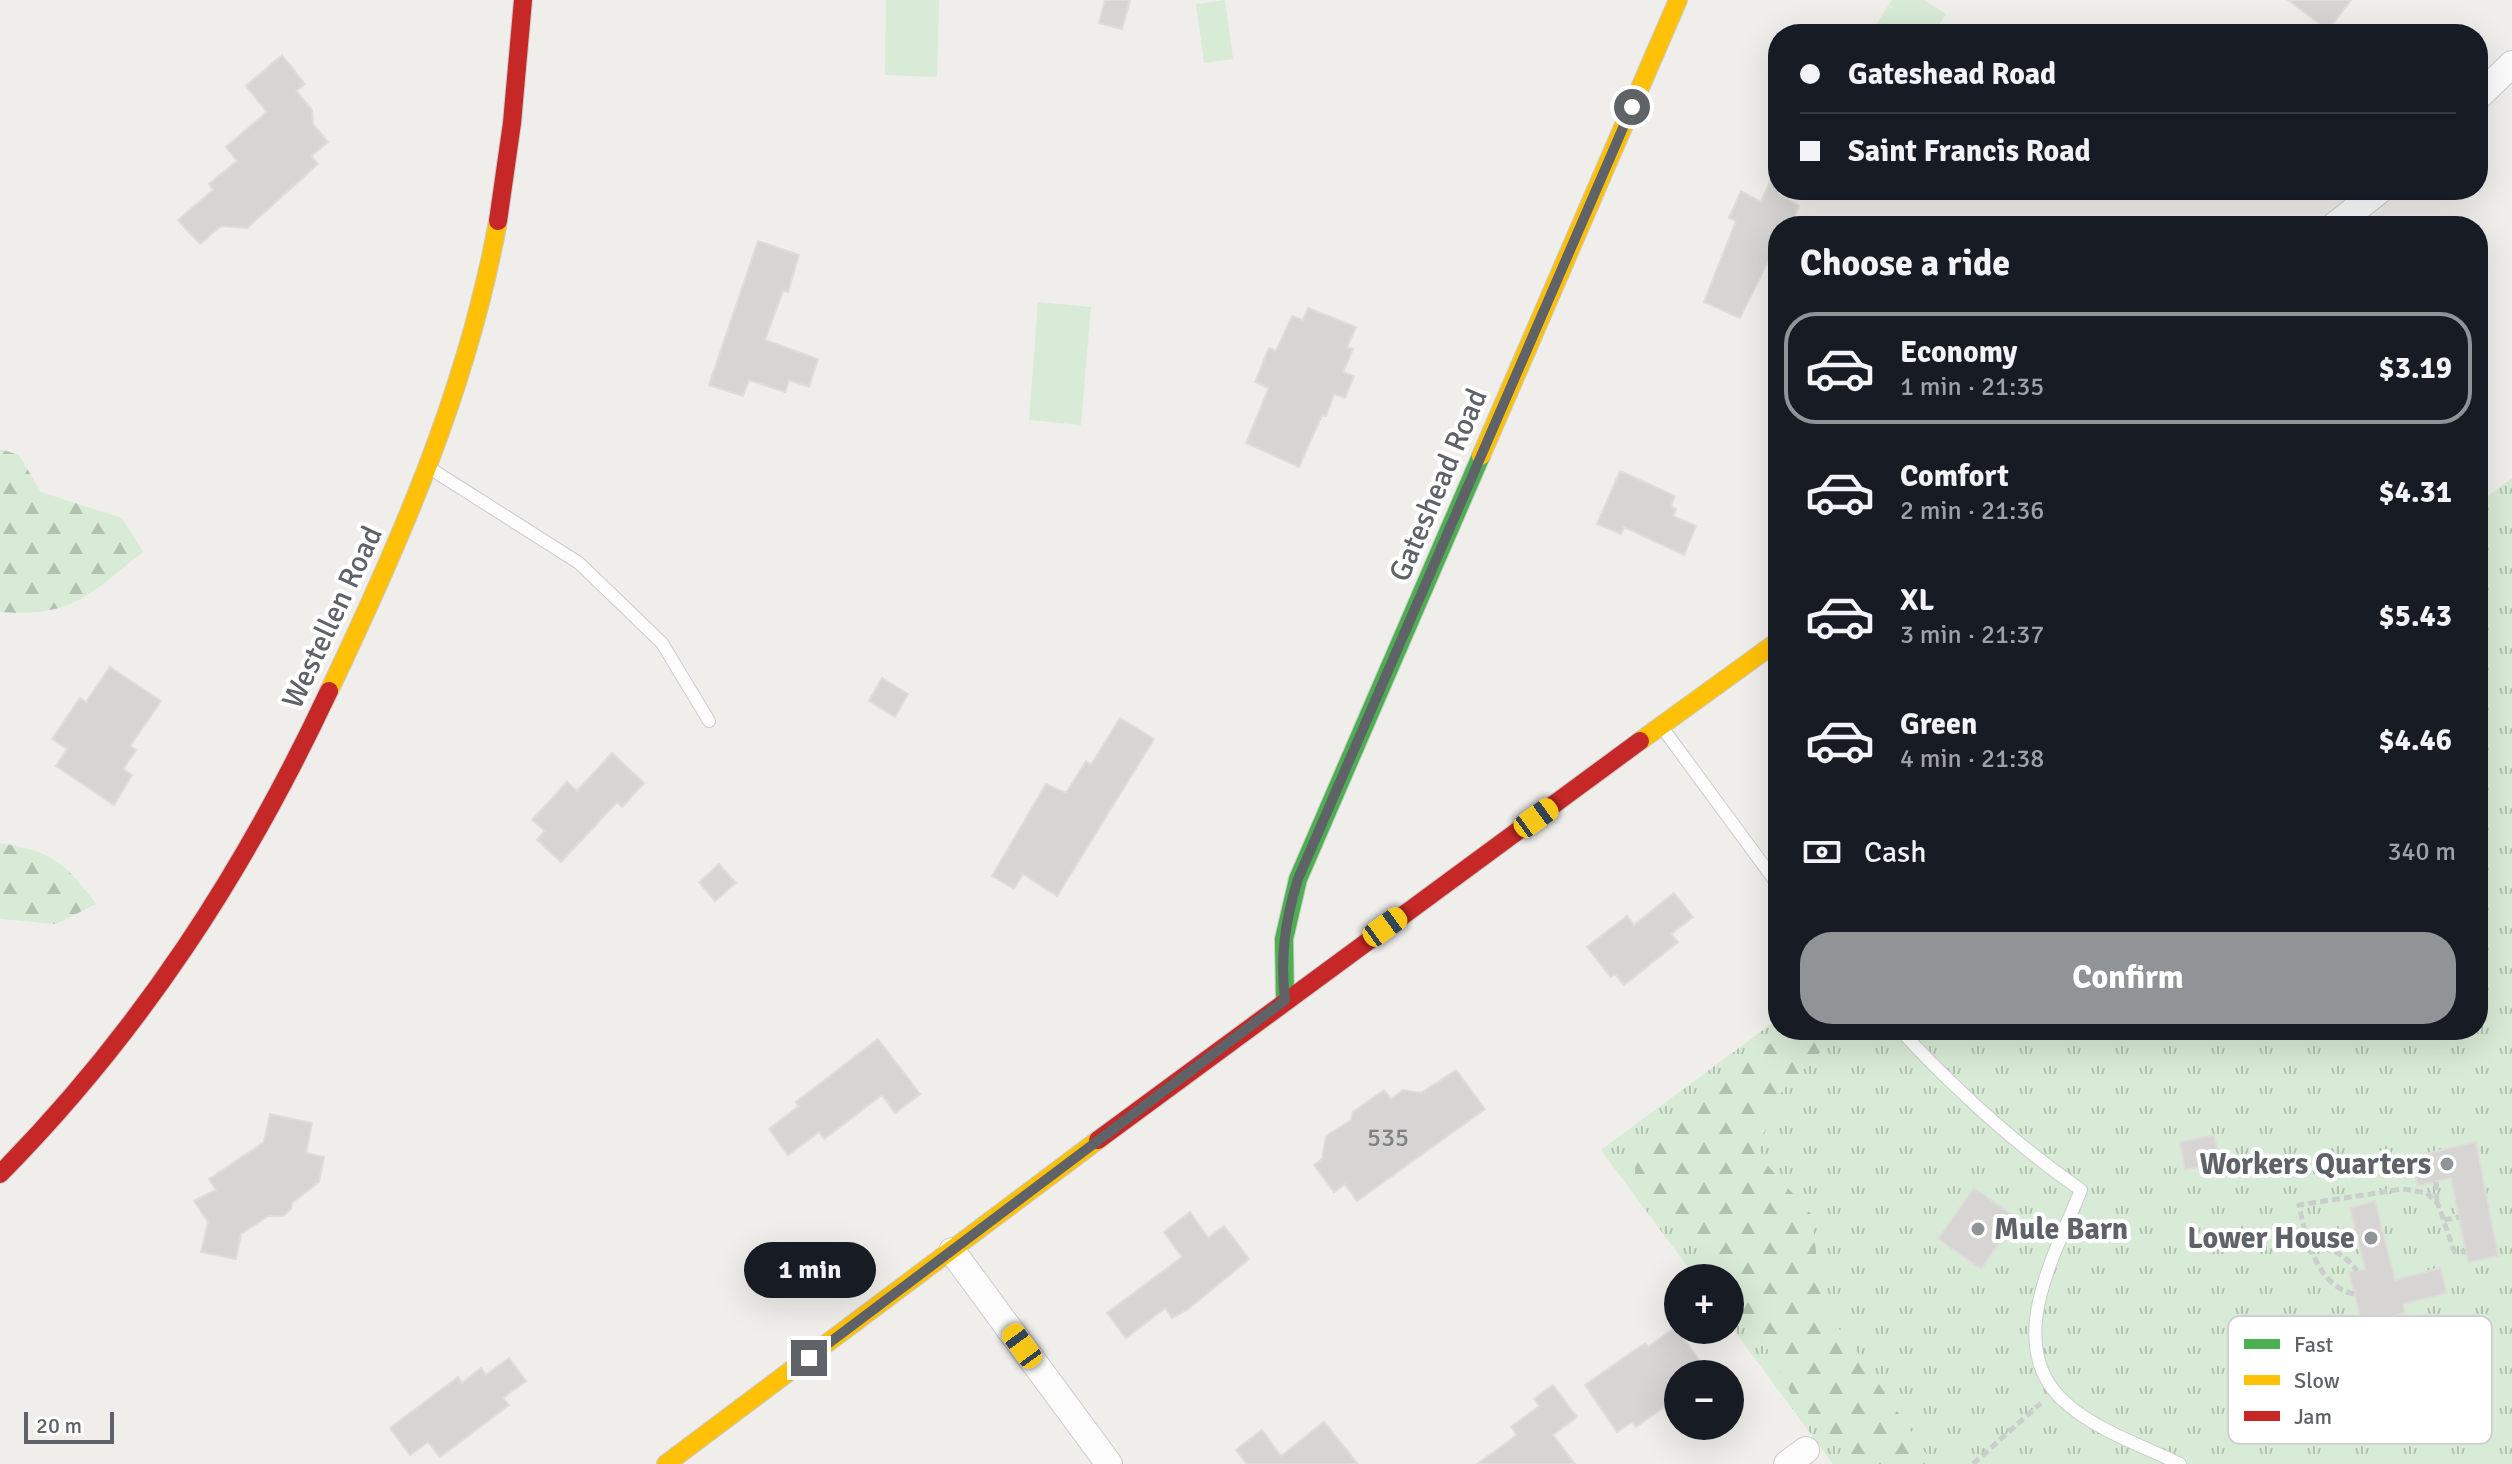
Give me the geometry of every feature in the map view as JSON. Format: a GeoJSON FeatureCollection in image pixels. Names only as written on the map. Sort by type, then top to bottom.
{"type":"FeatureCollection","features":[{"type":"Feature","properties":{"kind":"street","name":"Westellen Road"},"geometry":{"type":"LineString","coordinates":[[0,1174],[48,1125],[172,968],[253,840],[325,703],[429,468],[474,328],[508,163],[523,0]]}},
{"type":"Feature","properties":{"kind":"street","name":"Gateshead Road"},"geometry":{"type":"LineString","coordinates":[[1285,1000],[1280,957],[1285,920],[1298,879],[1678,0]]}},
{"type":"Feature","properties":{"kind":"street"},"geometry":{"type":"LineString","coordinates":[[2488,87],[2512,64]]}},
{"type":"Feature","properties":{"kind":"street"},"geometry":{"type":"LineString","coordinates":[[2347,216],[2367,200]]}},
{"type":"Feature","properties":{"kind":"street"},"geometry":{"type":"LineString","coordinates":[[666,1464],[1285,1000],[1768,648]]}},
{"type":"Feature","properties":{"kind":"street"},"geometry":{"type":"LineString","coordinates":[[952,1251],[1109,1464]]}},
{"type":"Feature","properties":{"kind":"lane"},"geometry":{"type":"LineString","coordinates":[[429,468],[579,563],[662,643],[709,721]]}},
{"type":"Feature","properties":{"kind":"lane"},"geometry":{"type":"LineString","coordinates":[[1662,727],[1768,871]]}},
{"type":"Feature","properties":{"kind":"lane"},"geometry":{"type":"LineString","coordinates":[[1910,1040],[2054,1171],[2081,1190],[2039,1299],[2033,1330],[2037,1355],[2055,1391],[2066,1404],[2099,1425],[2180,1464]]}},
{"type":"Feature","properties":{"kind":"path"},"geometry":{"type":"LineString","coordinates":[[2436,1182],[2438,1204],[2454,1251],[2466,1252]]}},
{"type":"Feature","properties":{"kind":"path"},"geometry":{"type":"LineString","coordinates":[[2354,1294],[2339,1291],[2330,1282],[2311,1247],[2299,1205],[2403,1189],[2427,1193],[2438,1204]]}},
{"type":"Feature","properties":{"kind":"path"},"geometry":{"type":"LineString","coordinates":[[2444,1220],[2459,1217]]}},
{"type":"Feature","properties":{"kind":"path"},"geometry":{"type":"LineString","coordinates":[[2311,1247],[2333,1249],[2346,1256],[2357,1271]]}},
{"type":"Feature","properties":{"kind":"path"},"geometry":{"type":"LineString","coordinates":[[1973,1464],[2055,1391]]}},
{"type":"Feature","properties":{"kind":"green space"},"geometry":{"type":"Polygon","coordinates":[[[886,0],[939,0],[937,77],[885,75],[886,0]]]}},
{"type":"Feature","properties":{"kind":"green space"},"geometry":{"type":"Polygon","coordinates":[[[1225,0],[1233,59],[1204,63],[1196,4],[1225,0]]]}},
{"type":"Feature","properties":{"kind":"green space"},"geometry":{"type":"Polygon","coordinates":[[[1892,0],[1924,0],[1946,14],[1940,24],[1876,24],[1892,0]]]}},
{"type":"Feature","properties":{"kind":"green space"},"geometry":{"type":"Polygon","coordinates":[[[1038,302],[1091,307],[1081,425],[1029,420],[1038,302]]]}},
{"type":"Feature","properties":{"kind":"green space"},"geometry":{"type":"Polygon","coordinates":[[[0,449],[19,455],[41,492],[122,518],[143,552],[93,591],[63,607],[25,613],[0,612],[0,449]]]}},
{"type":"Feature","properties":{"kind":"green space"},"geometry":{"type":"Polygon","coordinates":[[[2512,478],[2512,1464],[1833,1464],[1744,1344],[1744,1264],[1686,1264],[1601,1150],[1768,1026],[1768,1040],[2488,1040],[2488,496],[2512,478]]]}},
{"type":"Feature","properties":{"kind":"green space"},"geometry":{"type":"Polygon","coordinates":[[[0,843],[33,850],[56,861],[96,904],[56,924],[0,919],[0,843]]]}},
{"type":"Feature","properties":{"kind":"green space"},"geometry":{"type":"Polygon","coordinates":[[[1778,1040],[1826,1040],[1828,1044],[1774,1100],[1760,1150],[1769,1167],[1812,1215],[1821,1298],[1829,1317],[1856,1350],[1933,1464],[1865,1464],[1851,1454],[1794,1400],[1771,1353],[1744,1322],[1744,1264],[1718,1264],[1666,1217],[1639,1186],[1636,1166],[1646,1144],[1666,1120],[1722,1074],[1778,1040]]]}},
{"type":"Feature","properties":{"kind":"building"},"geometry":{"type":"Polygon","coordinates":[[[1105,0],[1130,0],[1122,29],[1099,23],[1105,0]]]}},
{"type":"Feature","properties":{"kind":"building"},"geometry":{"type":"Polygon","coordinates":[[[2288,0],[2351,0],[2333,24],[2320,24],[2288,0]]]}},
{"type":"Feature","properties":{"kind":"building"},"geometry":{"type":"Polygon","coordinates":[[[282,55],[305,84],[296,91],[312,110],[313,124],[328,142],[311,156],[318,164],[247,228],[221,226],[200,244],[178,220],[213,190],[209,184],[237,161],[226,147],[267,112],[246,86],[282,55]]]}},
{"type":"Feature","properties":{"kind":"building"},"geometry":{"type":"Polygon","coordinates":[[[1768,186],[1768,200],[1789,200],[1799,206],[1794,216],[1768,216],[1768,262],[1740,318],[1704,302],[1736,221],[1729,218],[1741,191],[1761,202],[1768,186]]]}},
{"type":"Feature","properties":{"kind":"building"},"geometry":{"type":"Polygon","coordinates":[[[758,241],[799,255],[788,292],[783,291],[765,340],[818,359],[809,387],[789,380],[785,392],[749,380],[743,396],[709,385],[758,241]]]}},
{"type":"Feature","properties":{"kind":"building"},"geometry":{"type":"Polygon","coordinates":[[[1308,308],[1356,327],[1347,347],[1353,349],[1343,372],[1354,376],[1345,398],[1334,394],[1299,467],[1246,443],[1269,388],[1255,382],[1269,348],[1276,351],[1292,316],[1303,320],[1308,308]]]}},
{"type":"Feature","properties":{"kind":"building"},"geometry":{"type":"Polygon","coordinates":[[[1620,471],[1675,496],[1671,506],[1676,509],[1673,516],[1696,526],[1684,555],[1624,527],[1621,534],[1597,524],[1620,471]]]}},
{"type":"Feature","properties":{"kind":"building"},"geometry":{"type":"Polygon","coordinates":[[[110,667],[161,701],[130,746],[136,750],[123,769],[132,775],[114,805],[56,766],[67,749],[52,739],[80,698],[86,702],[110,667]]]}},
{"type":"Feature","properties":{"kind":"building"},"geometry":{"type":"Polygon","coordinates":[[[882,678],[908,694],[895,717],[869,701],[882,678]]]}},
{"type":"Feature","properties":{"kind":"building"},"geometry":{"type":"Polygon","coordinates":[[[1120,718],[1154,739],[1057,896],[1023,874],[1014,889],[992,876],[1046,784],[1066,793],[1086,761],[1091,765],[1120,718]]]}},
{"type":"Feature","properties":{"kind":"building"},"geometry":{"type":"Polygon","coordinates":[[[612,753],[644,783],[622,807],[617,802],[561,862],[537,840],[545,831],[532,820],[567,782],[577,791],[612,753]]]}},
{"type":"Feature","properties":{"kind":"building"},"geometry":{"type":"Polygon","coordinates":[[[719,864],[736,883],[715,901],[699,882],[719,864]]]}},
{"type":"Feature","properties":{"kind":"building"},"geometry":{"type":"Polygon","coordinates":[[[1674,893],[1693,917],[1671,934],[1678,942],[1624,985],[1615,974],[1611,977],[1587,947],[1627,916],[1634,925],[1674,893]]]}},
{"type":"Feature","properties":{"kind":"building"},"geometry":{"type":"Polygon","coordinates":[[[878,1039],[920,1094],[895,1113],[882,1095],[824,1139],[819,1132],[788,1155],[769,1129],[799,1106],[796,1102],[878,1039]]]}},
{"type":"Feature","properties":{"kind":"building"},"geometry":{"type":"Polygon","coordinates":[[[1456,1070],[1485,1109],[1357,1201],[1345,1184],[1334,1192],[1314,1165],[1322,1159],[1326,1136],[1351,1120],[1353,1112],[1384,1090],[1391,1099],[1403,1090],[1421,1093],[1456,1070]]]}},
{"type":"Feature","properties":{"kind":"building"},"geometry":{"type":"Polygon","coordinates":[[[270,1114],[312,1123],[306,1153],[324,1157],[319,1182],[292,1203],[291,1209],[283,1216],[268,1216],[241,1234],[236,1259],[201,1252],[208,1222],[194,1201],[216,1190],[209,1179],[264,1142],[270,1114]]]}},
{"type":"Feature","properties":{"kind":"building"},"geometry":{"type":"Polygon","coordinates":[[[2214,1135],[2220,1162],[2185,1170],[2180,1142],[2214,1135]]]}},
{"type":"Feature","properties":{"kind":"building"},"geometry":{"type":"Polygon","coordinates":[[[2476,1142],[2498,1256],[2468,1262],[2451,1178],[2418,1186],[2411,1157],[2476,1142]]]}},
{"type":"Feature","properties":{"kind":"building","name":"Mule Barn"},"geometry":{"type":"Polygon","coordinates":[[[1974,1188],[2017,1218],[1981,1269],[1938,1239],[1974,1188]]]}},
{"type":"Feature","properties":{"kind":"building","name":"Lower House"},"geometry":{"type":"Polygon","coordinates":[[[2375,1201],[2395,1280],[2440,1268],[2447,1293],[2403,1304],[2405,1313],[2360,1316],[2349,1272],[2365,1269],[2350,1208],[2375,1201]]]}},
{"type":"Feature","properties":{"kind":"building"},"geometry":{"type":"Polygon","coordinates":[[[1190,1212],[1208,1238],[1224,1226],[1249,1259],[1187,1310],[1172,1318],[1165,1308],[1126,1338],[1107,1313],[1182,1257],[1164,1232],[1190,1212]]]}},
{"type":"Feature","properties":{"kind":"building"},"geometry":{"type":"Polygon","coordinates":[[[1664,1336],[1664,1344],[1688,1344],[1699,1360],[1664,1360],[1664,1407],[1636,1427],[1632,1422],[1617,1432],[1585,1385],[1645,1343],[1648,1347],[1664,1336]]]}},
{"type":"Feature","properties":{"kind":"building"},"geometry":{"type":"Polygon","coordinates":[[[509,1358],[526,1381],[503,1398],[509,1405],[440,1457],[428,1442],[410,1455],[390,1428],[458,1377],[462,1383],[481,1368],[486,1375],[509,1358]]]}},
{"type":"Feature","properties":{"kind":"building"},"geometry":{"type":"Polygon","coordinates":[[[1553,1385],[1577,1417],[1553,1435],[1575,1464],[1477,1464],[1517,1435],[1511,1427],[1539,1406],[1534,1399],[1553,1385]]]}},
{"type":"Feature","properties":{"kind":"building"},"geometry":{"type":"Polygon","coordinates":[[[1324,1422],[1358,1464],[1247,1464],[1236,1450],[1262,1430],[1281,1456],[1324,1422]]]}},
{"type":"Feature","properties":{"kind":"traffic: fast"},"geometry":{"type":"LineString","coordinates":[[1285,1000],[1284,939],[1298,879],[1481,456]]}},
{"type":"Feature","properties":{"kind":"traffic: slow"},"geometry":{"type":"LineString","coordinates":[[1481,456],[1678,0]]}},
{"type":"Feature","properties":{"kind":"traffic: slow"},"geometry":{"type":"LineString","coordinates":[[329,691],[382,577],[429,462],[469,343],[498,221]]}},
{"type":"Feature","properties":{"kind":"traffic: slow"},"geometry":{"type":"LineString","coordinates":[[1640,741],[1768,648]]}},
{"type":"Feature","properties":{"kind":"traffic: slow"},"geometry":{"type":"LineString","coordinates":[[666,1464],[1098,1140]]}},
{"type":"Feature","properties":{"kind":"traffic: jam"},"geometry":{"type":"LineString","coordinates":[[498,221],[512,123],[523,0]]}},
{"type":"Feature","properties":{"kind":"traffic: jam"},"geometry":{"type":"LineString","coordinates":[[0,1174],[99,1064],[186,947],[262,823],[329,691]]}},
{"type":"Feature","properties":{"kind":"traffic: jam"},"geometry":{"type":"LineString","coordinates":[[1098,1140],[1640,741]]}},
{"type":"Feature","properties":{"kind":"place","name":"Workers Quarters"},"geometry":{"type":"Point","coordinates":[2447,1164]}},
{"type":"Feature","properties":{"kind":"place","name":"Mule Barn"},"geometry":{"type":"Point","coordinates":[1978,1229]}},
{"type":"Feature","properties":{"kind":"place","name":"Lower House"},"geometry":{"type":"Point","coordinates":[2371,1238]}},
{"type":"Feature","properties":{"kind":"route"},"geometry":{"type":"LineString","coordinates":[[809,1358],[1285,1000],[1280,957],[1285,920],[1298,879],[1632,107]]}}]}
